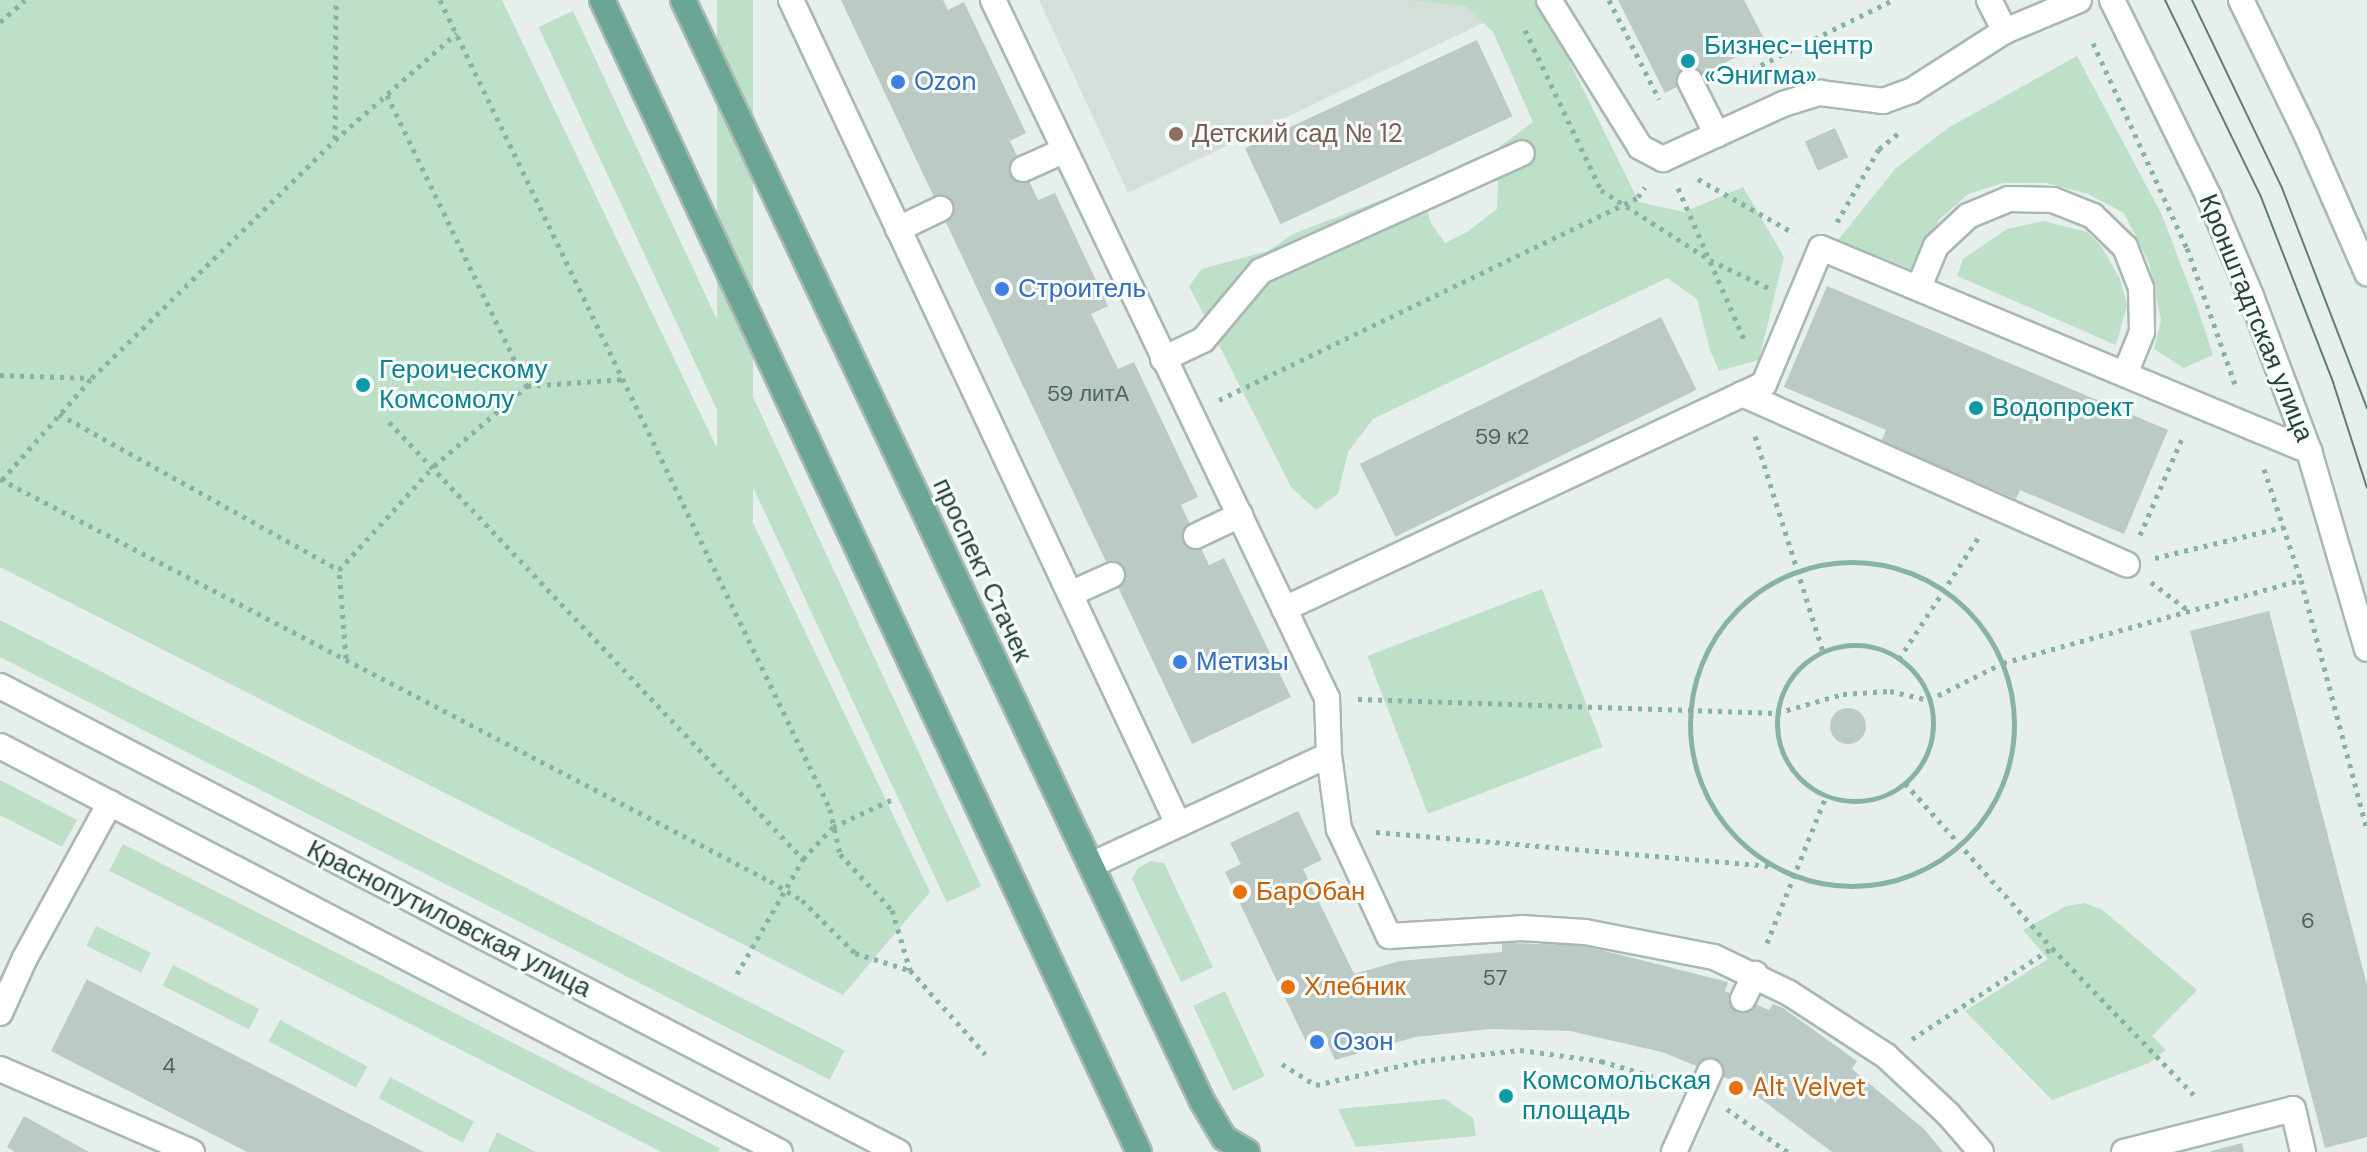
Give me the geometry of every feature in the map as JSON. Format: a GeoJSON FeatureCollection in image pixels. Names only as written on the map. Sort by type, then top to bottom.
{"type":"FeatureCollection","features":[{"type":"Feature","properties":{"kind":"main road"},"geometry":{"type":"LineString","coordinates":[[602,0],[1139,1152]]}},
{"type":"Feature","properties":{"kind":"main road","name":"проспект Стачек"},"geometry":{"type":"LineString","coordinates":[[683,0],[1202,1101],[1224,1138],[1247,1152]]}},
{"type":"Feature","properties":{"kind":"street"},"geometry":{"type":"LineString","coordinates":[[791,0],[1178,824]]}},
{"type":"Feature","properties":{"kind":"street"},"geometry":{"type":"LineString","coordinates":[[993,0],[1327,698],[1329,755],[1339,829],[1389,936],[1522,928],[1585,932],[1714,957],[1755,974],[1886,1056],[1948,1114],[1981,1152]]}},
{"type":"Feature","properties":{"kind":"street"},"geometry":{"type":"LineString","coordinates":[[1549,0],[1640,147],[1663,159],[1783,104],[1820,93],[1883,101],[1911,91],[2005,31],[2079,0]]}},
{"type":"Feature","properties":{"kind":"street"},"geometry":{"type":"LineString","coordinates":[[1989,0],[2005,31]]}},
{"type":"Feature","properties":{"kind":"street","name":"Кронштадтская улица"},"geometry":{"type":"LineString","coordinates":[[2112,0],[2215,211],[2251,296],[2309,451],[2367,649]]}},
{"type":"Feature","properties":{"kind":"street"},"geometry":{"type":"LineString","coordinates":[[2241,0],[2307,136],[2367,273]]}},
{"type":"Feature","properties":{"kind":"street"},"geometry":{"type":"LineString","coordinates":[[1694,88],[1717,135]]}},
{"type":"Feature","properties":{"kind":"street"},"geometry":{"type":"LineString","coordinates":[[1023,169],[1063,151]]}},
{"type":"Feature","properties":{"kind":"street"},"geometry":{"type":"LineString","coordinates":[[1163,359],[1203,340],[1261,271],[1522,153]]}},
{"type":"Feature","properties":{"kind":"street"},"geometry":{"type":"LineString","coordinates":[[1919,287],[1936,246],[1968,216],[2009,199],[2053,200],[2093,216],[2125,247],[2141,288],[2142,332],[2125,374]]}},
{"type":"Feature","properties":{"kind":"street"},"geometry":{"type":"LineString","coordinates":[[898,229],[940,209]]}},
{"type":"Feature","properties":{"kind":"street"},"geometry":{"type":"LineString","coordinates":[[1284,609],[1753,389],[1821,248],[2309,451]]}},
{"type":"Feature","properties":{"kind":"street"},"geometry":{"type":"LineString","coordinates":[[1753,389],[1997,507],[2127,565]]}},
{"type":"Feature","properties":{"kind":"street"},"geometry":{"type":"LineString","coordinates":[[1196,536],[1240,515]]}},
{"type":"Feature","properties":{"kind":"street"},"geometry":{"type":"LineString","coordinates":[[1070,594],[1112,575]]}},
{"type":"Feature","properties":{"kind":"street","name":"Краснопутиловская улица"},"geometry":{"type":"LineString","coordinates":[[0,686],[898,1152]]}},
{"type":"Feature","properties":{"kind":"street","name":"Краснопутиловская улица"},"geometry":{"type":"LineString","coordinates":[[0,746],[780,1152]]}},
{"type":"Feature","properties":{"kind":"street"},"geometry":{"type":"LineString","coordinates":[[1091,865],[1329,755]]}},
{"type":"Feature","properties":{"kind":"street"},"geometry":{"type":"LineString","coordinates":[[0,1013],[25,958],[110,803]]}},
{"type":"Feature","properties":{"kind":"street"},"geometry":{"type":"LineString","coordinates":[[1743,999],[1755,974]]}},
{"type":"Feature","properties":{"kind":"street"},"geometry":{"type":"LineString","coordinates":[[0,1069],[148,1142],[192,1152]]}},
{"type":"Feature","properties":{"kind":"street"},"geometry":{"type":"LineString","coordinates":[[1674,1152],[1706,1083]]}},
{"type":"Feature","properties":{"kind":"street"},"geometry":{"type":"LineString","coordinates":[[2124,1152],[2293,1109],[2303,1152]]}},
{"type":"Feature","properties":{"kind":"path"},"geometry":{"type":"LineString","coordinates":[[0,22],[25,0]]}},
{"type":"Feature","properties":{"kind":"path"},"geometry":{"type":"LineString","coordinates":[[335,140],[336,0]]}},
{"type":"Feature","properties":{"kind":"path"},"geometry":{"type":"LineString","coordinates":[[440,0],[830,809],[840,854],[892,910],[910,970],[985,1054]]}},
{"type":"Feature","properties":{"kind":"path"},"geometry":{"type":"LineString","coordinates":[[1609,0],[1665,111],[1694,88],[1893,0]]}},
{"type":"Feature","properties":{"kind":"path"},"geometry":{"type":"LineString","coordinates":[[457,33],[335,140],[92,378],[1,479],[786,890],[802,900],[855,953],[910,970]]}},
{"type":"Feature","properties":{"kind":"path"},"geometry":{"type":"LineString","coordinates":[[387,95],[527,386]]}},
{"type":"Feature","properties":{"kind":"path"},"geometry":{"type":"LineString","coordinates":[[1190,414],[1638,197],[1663,159],[1821,248],[1879,149],[1909,125]]}},
{"type":"Feature","properties":{"kind":"path"},"geometry":{"type":"LineString","coordinates":[[1686,204],[1753,389]]}},
{"type":"Feature","properties":{"kind":"path"},"geometry":{"type":"LineString","coordinates":[[0,375],[92,378]]}},
{"type":"Feature","properties":{"kind":"path"},"geometry":{"type":"LineString","coordinates":[[346,658],[339,570],[434,466],[527,386],[625,379]]}},
{"type":"Feature","properties":{"kind":"path"},"geometry":{"type":"LineString","coordinates":[[2127,565],[2197,404]]}},
{"type":"Feature","properties":{"kind":"path"},"geometry":{"type":"LineString","coordinates":[[59,414],[339,570]]}},
{"type":"Feature","properties":{"kind":"path"},"geometry":{"type":"LineString","coordinates":[[389,422],[434,466],[803,859]]}},
{"type":"Feature","properties":{"kind":"path"},"geometry":{"type":"LineString","coordinates":[[1752,425],[1823,652]]}},
{"type":"Feature","properties":{"kind":"path"},"geometry":{"type":"LineString","coordinates":[[1899,659],[1997,507]]}},
{"type":"Feature","properties":{"kind":"path"},"geometry":{"type":"LineString","coordinates":[[2127,565],[2283,527]]}},
{"type":"Feature","properties":{"kind":"path"},"geometry":{"type":"LineString","coordinates":[[1861,562],[1900,569],[1946,590],[1975,618],[2003,663],[2014,713],[2009,767],[1998,795],[1962,846],[1931,866],[1899,880],[1848,887],[1794,876],[1773,866],[1726,828],[1708,800],[1696,769],[1690,736],[1691,709],[1701,664],[1721,630],[1761,590],[1798,572],[1861,562]]}},
{"type":"Feature","properties":{"kind":"path"},"geometry":{"type":"LineString","coordinates":[[2127,565],[2189,611]]}},
{"type":"Feature","properties":{"kind":"path"},"geometry":{"type":"LineString","coordinates":[[1348,699],[1777,713],[1843,694],[1890,691],[1929,700],[2003,663],[2301,580]]}},
{"type":"Feature","properties":{"kind":"path"},"geometry":{"type":"LineString","coordinates":[[1854,646],[1885,651],[1899,659],[1917,677],[1929,700],[1932,730],[1929,745],[1916,772],[1905,783],[1881,797],[1853,802],[1826,796],[1797,776],[1787,763],[1777,730],[1777,713],[1788,683],[1809,660],[1823,652],[1854,646]]}},
{"type":"Feature","properties":{"kind":"path"},"geometry":{"type":"LineString","coordinates":[[1905,783],[2052,948],[2206,1107]]}},
{"type":"Feature","properties":{"kind":"path"},"geometry":{"type":"LineString","coordinates":[[1764,951],[1826,796]]}},
{"type":"Feature","properties":{"kind":"path"},"geometry":{"type":"LineString","coordinates":[[737,974],[803,859],[833,827],[895,798]]}},
{"type":"Feature","properties":{"kind":"path"},"geometry":{"type":"LineString","coordinates":[[1339,829],[1773,866]]}},
{"type":"Feature","properties":{"kind":"path"},"geometry":{"type":"LineString","coordinates":[[1886,1056],[2052,948]]}},
{"type":"Feature","properties":{"kind":"path"},"geometry":{"type":"LineString","coordinates":[[1282,1064],[1316,1085],[1421,1061],[1520,1050],[1601,1061],[1659,1076],[1706,1083],[1718,1102],[1788,1152]]}},
{"type":"Feature","properties":{"kind":"shaded area","name":"Детский сад № 12"},"geometry":{"type":"Polygon","coordinates":[[[1039,0],[1500,0],[1506,12],[1128,193],[1039,0]]]}},
{"type":"Feature","properties":{"kind":"green space"},"geometry":{"type":"Polygon","coordinates":[[[0,0],[502,0],[930,892],[843,995],[0,567],[0,0]]]}},
{"type":"Feature","properties":{"kind":"green space"},"geometry":{"type":"Polygon","coordinates":[[[717,0],[753,0],[753,532],[717,532],[717,0]]]}},
{"type":"Feature","properties":{"kind":"green space"},"geometry":{"type":"Polygon","coordinates":[[[1407,0],[1539,0],[1639,202],[1684,212],[1743,187],[1784,257],[1759,360],[1719,371],[1710,350],[1697,299],[1667,278],[1373,419],[1348,452],[1338,494],[1316,510],[1291,487],[1189,286],[1202,269],[1268,251],[1293,234],[1420,185],[1431,223],[1445,243],[1467,232],[1497,209],[1499,147],[1533,122],[1493,32],[1466,6],[1407,0]]]}},
{"type":"Feature","properties":{"kind":"green space"},"geometry":{"type":"Polygon","coordinates":[[[573,11],[981,886],[947,903],[539,27],[573,11]]]}},
{"type":"Feature","properties":{"kind":"green space"},"geometry":{"type":"Polygon","coordinates":[[[2077,56],[2161,213],[2198,309],[2213,355],[2184,368],[2154,349],[2161,320],[2149,263],[2124,213],[2088,194],[2047,183],[2003,183],[1968,194],[1939,220],[1913,270],[1838,240],[1896,168],[1948,128],[2077,56]]]}},
{"type":"Feature","properties":{"kind":"green space"},"geometry":{"type":"Polygon","coordinates":[[[2043,221],[2087,232],[2101,246],[2120,279],[2127,305],[2116,345],[1957,276],[1963,259],[2007,229],[2043,221]]]}},
{"type":"Feature","properties":{"kind":"green space"},"geometry":{"type":"Polygon","coordinates":[[[1542,589],[1603,747],[1428,814],[1367,656],[1542,589]]]}},
{"type":"Feature","properties":{"kind":"green space"},"geometry":{"type":"Polygon","coordinates":[[[0,620],[845,1050],[830,1080],[0,657],[0,620]]]}},
{"type":"Feature","properties":{"kind":"green space"},"geometry":{"type":"Polygon","coordinates":[[[0,780],[77,820],[62,847],[0,815],[0,780]]]}},
{"type":"Feature","properties":{"kind":"green space"},"geometry":{"type":"Polygon","coordinates":[[[123,844],[720,1148],[718,1152],[661,1152],[109,871],[123,844]]]}},
{"type":"Feature","properties":{"kind":"green space"},"geometry":{"type":"Polygon","coordinates":[[[1151,861],[1164,863],[1213,967],[1181,982],[1132,879],[1138,868],[1151,861]]]}},
{"type":"Feature","properties":{"kind":"green space"},"geometry":{"type":"Polygon","coordinates":[[[2084,903],[2101,909],[2197,990],[2152,1036],[2166,1050],[2149,1063],[2052,1100],[1965,1011],[2048,959],[2023,930],[2066,906],[2084,903]]]}},
{"type":"Feature","properties":{"kind":"green space"},"geometry":{"type":"Polygon","coordinates":[[[96,926],[151,953],[141,973],[86,946],[96,926]]]}},
{"type":"Feature","properties":{"kind":"green space"},"geometry":{"type":"Polygon","coordinates":[[[173,965],[259,1009],[249,1030],[163,985],[173,965]]]}},
{"type":"Feature","properties":{"kind":"green space"},"geometry":{"type":"Polygon","coordinates":[[[1225,991],[1265,1076],[1233,1091],[1193,1006],[1225,991]]]}},
{"type":"Feature","properties":{"kind":"green space"},"geometry":{"type":"Polygon","coordinates":[[[280,1020],[367,1066],[356,1088],[269,1041],[280,1020]]]}},
{"type":"Feature","properties":{"kind":"green space"},"geometry":{"type":"Polygon","coordinates":[[[390,1077],[474,1122],[463,1143],[379,1098],[390,1077]]]}},
{"type":"Feature","properties":{"kind":"green space"},"geometry":{"type":"Polygon","coordinates":[[[1445,1099],[1473,1118],[1476,1136],[1356,1147],[1338,1109],[1445,1099]]]}},
{"type":"Feature","properties":{"kind":"green space"},"geometry":{"type":"Polygon","coordinates":[[[497,1132],[536,1152],[488,1152],[497,1132]]]}},
{"type":"Feature","properties":{"kind":"building"},"geometry":{"type":"Polygon","coordinates":[[[841,0],[943,0],[948,10],[964,2],[1026,133],[1010,141],[1038,200],[1055,193],[1108,306],[1091,314],[1118,369],[1134,362],[1198,497],[1181,505],[1209,565],[1224,558],[1291,697],[1192,744],[841,0]]]}},
{"type":"Feature","properties":{"kind":"building","name":"Бизнес-центр «Энигма»"},"geometry":{"type":"Polygon","coordinates":[[[1618,0],[1744,0],[1766,42],[1665,93],[1618,0]]]}},
{"type":"Feature","properties":{"kind":"building"},"geometry":{"type":"Polygon","coordinates":[[[1477,40],[1512,116],[1280,224],[1245,148],[1477,40]]]}},
{"type":"Feature","properties":{"kind":"building"},"geometry":{"type":"Polygon","coordinates":[[[1835,128],[1848,157],[1818,171],[1805,141],[1835,128]]]}},
{"type":"Feature","properties":{"kind":"building","name":"Водопроект"},"geometry":{"type":"Polygon","coordinates":[[[1827,286],[2168,430],[2124,534],[2020,490],[2016,499],[1881,442],[1886,430],[1784,387],[1827,286]]]}},
{"type":"Feature","properties":{"kind":"building"},"geometry":{"type":"Polygon","coordinates":[[[1661,317],[1697,390],[1395,537],[1360,464],[1661,317]]]}},
{"type":"Feature","properties":{"kind":"building"},"geometry":{"type":"Polygon","coordinates":[[[2269,611],[2367,985],[2367,1137],[2325,1148],[2190,631],[2269,611]]]}},
{"type":"Feature","properties":{"kind":"building"},"geometry":{"type":"Polygon","coordinates":[[[1848,708],[1861,713],[1866,726],[1861,739],[1848,744],[1835,739],[1830,726],[1835,713],[1848,708]]]}},
{"type":"Feature","properties":{"kind":"building"},"geometry":{"type":"Polygon","coordinates":[[[1298,811],[1322,860],[1303,869],[1354,974],[1400,961],[1502,952],[1502,943],[1581,945],[1728,982],[1725,991],[1769,1010],[1773,1004],[1783,1008],[1857,1061],[1852,1069],[1925,1130],[1943,1152],[1832,1152],[1741,1084],[1662,1052],[1570,1031],[1491,1029],[1415,1037],[1335,1060],[1326,1040],[1309,1048],[1225,872],[1241,864],[1230,843],[1298,811]]]}},
{"type":"Feature","properties":{"kind":"building"},"geometry":{"type":"Polygon","coordinates":[[[87,979],[424,1152],[247,1152],[51,1051],[87,979]]]}},
{"type":"Feature","properties":{"kind":"building"},"geometry":{"type":"Polygon","coordinates":[[[24,1116],[89,1152],[15,1152],[7,1147],[24,1116]]]}},
{"type":"Feature","properties":{"kind":"building"},"geometry":{"type":"Polygon","coordinates":[[[2242,1143],[2244,1152],[2211,1152],[2211,1151],[2242,1143]]]}},
{"type":"Feature","properties":{"kind":"tram line"},"geometry":{"type":"LineString","coordinates":[[2165,0],[2261,197],[2333,382],[2367,488]]}},
{"type":"Feature","properties":{"kind":"tram line"},"geometry":{"type":"LineString","coordinates":[[2192,0],[2282,188],[2367,408]]}},
{"type":"Feature","properties":{"kind":"place","name":"Бизнес-центр «Энигма»"},"geometry":{"type":"Point","coordinates":[1688,61]}},
{"type":"Feature","properties":{"kind":"place","name":"Ozon"},"geometry":{"type":"Point","coordinates":[898,82]}},
{"type":"Feature","properties":{"kind":"place","name":"Детский сад № 12"},"geometry":{"type":"Point","coordinates":[1176,134]}},
{"type":"Feature","properties":{"kind":"place","name":"Строитель"},"geometry":{"type":"Point","coordinates":[1002,289]}},
{"type":"Feature","properties":{"kind":"place","name":"Героическому Комсомолу"},"geometry":{"type":"Point","coordinates":[363,385]}},
{"type":"Feature","properties":{"kind":"place","name":"Водопроект"},"geometry":{"type":"Point","coordinates":[1976,408]}},
{"type":"Feature","properties":{"kind":"place","name":"Метизы"},"geometry":{"type":"Point","coordinates":[1180,662]}},
{"type":"Feature","properties":{"kind":"place","name":"БарОбан"},"geometry":{"type":"Point","coordinates":[1240,892]}},
{"type":"Feature","properties":{"kind":"place","name":"Хлебник"},"geometry":{"type":"Point","coordinates":[1288,987]}},
{"type":"Feature","properties":{"kind":"place","name":"Озон"},"geometry":{"type":"Point","coordinates":[1317,1042]}},
{"type":"Feature","properties":{"kind":"place","name":"Alt Velvet"},"geometry":{"type":"Point","coordinates":[1736,1088]}},
{"type":"Feature","properties":{"kind":"place","name":"Комсомольская площадь"},"geometry":{"type":"Point","coordinates":[1506,1096]}}]}
